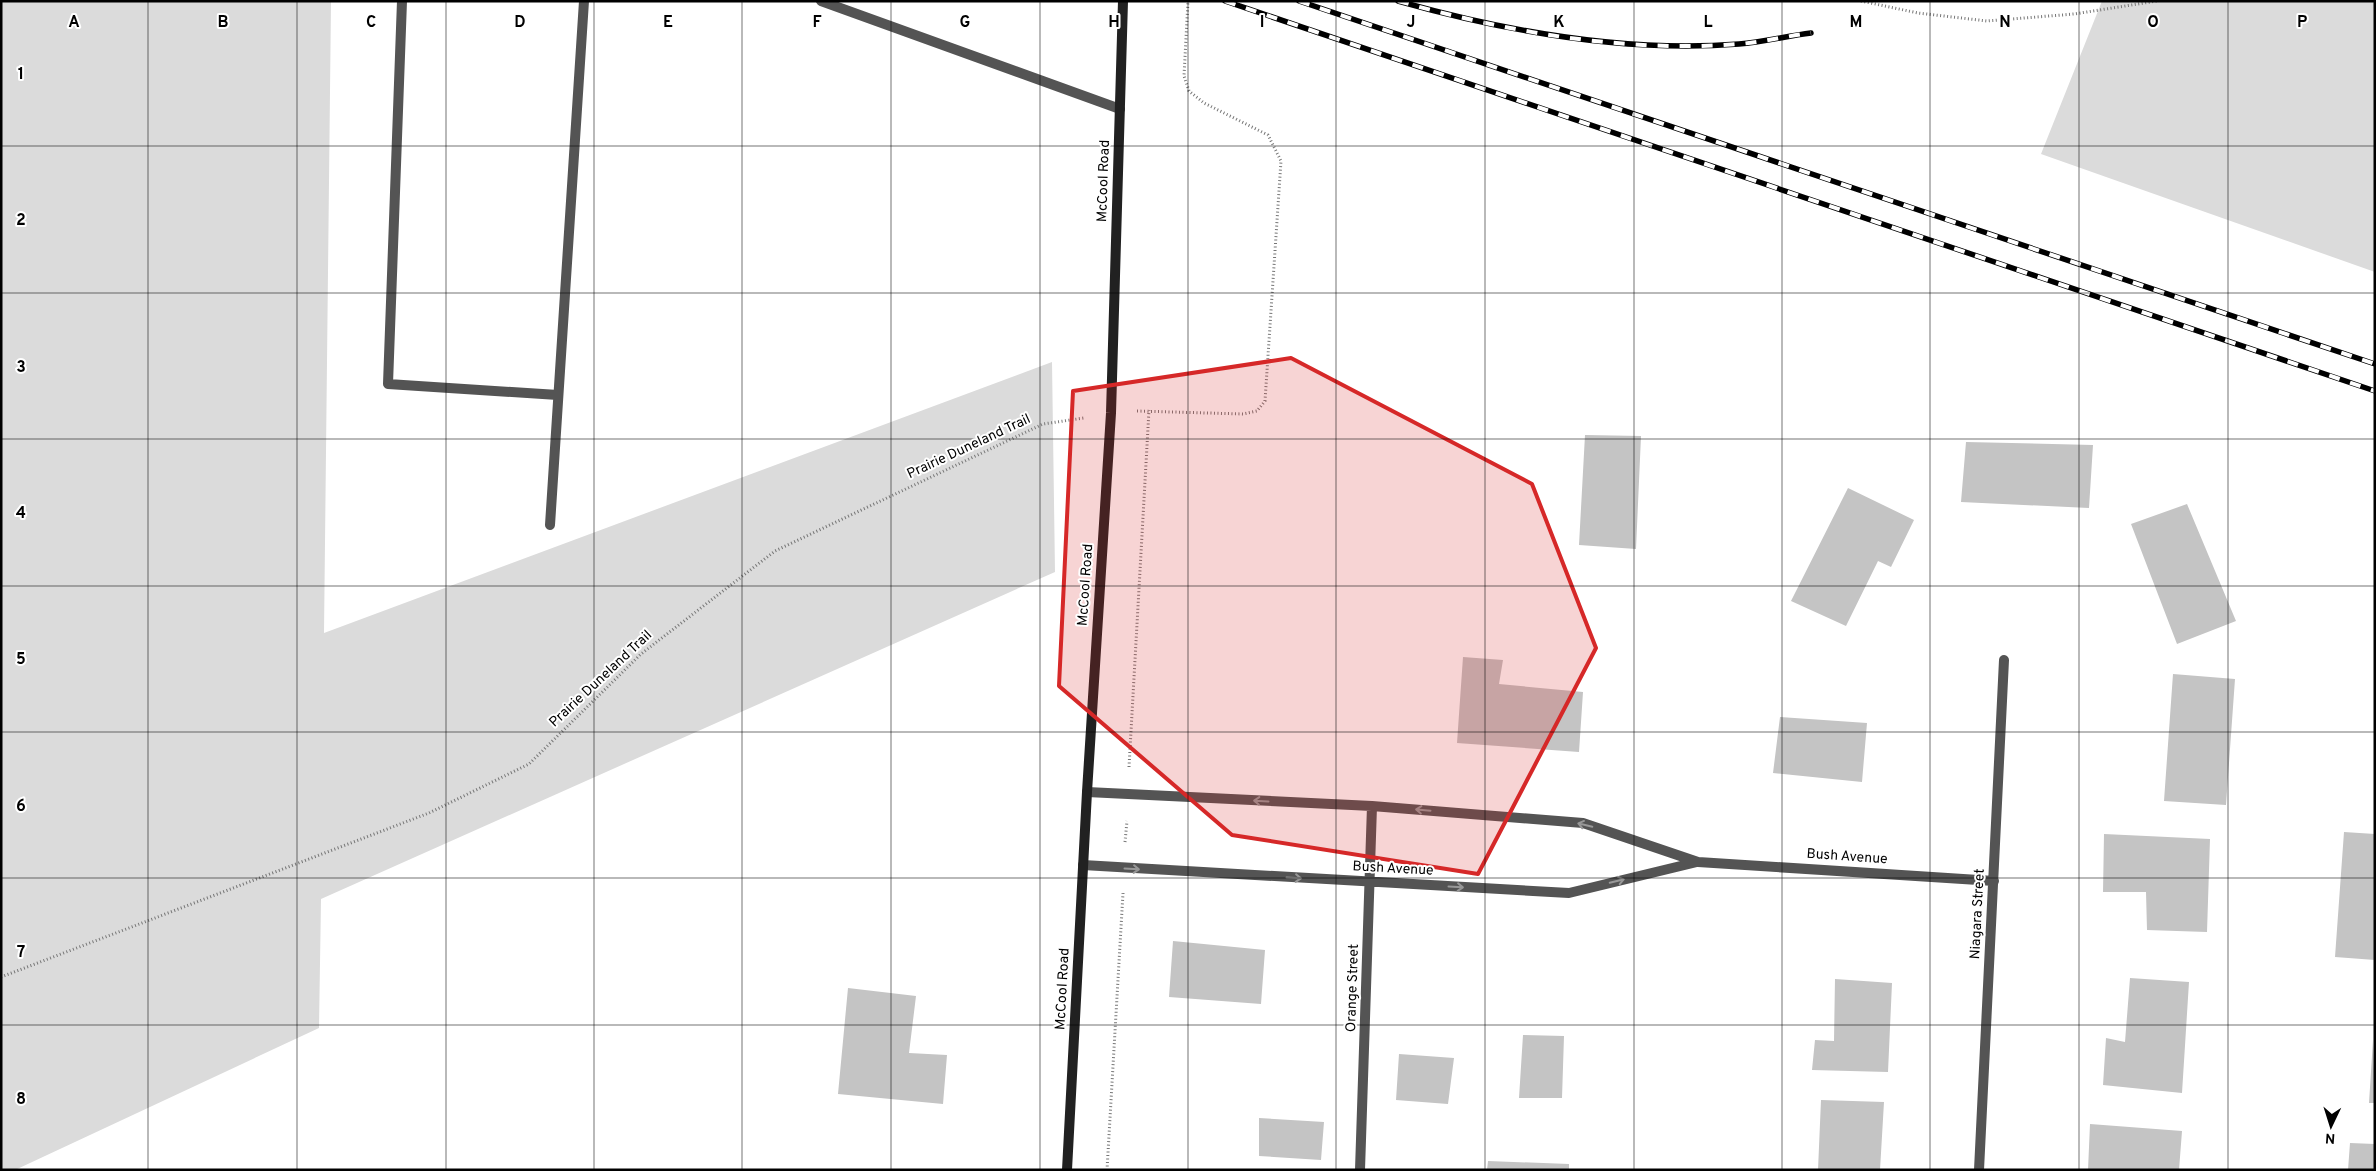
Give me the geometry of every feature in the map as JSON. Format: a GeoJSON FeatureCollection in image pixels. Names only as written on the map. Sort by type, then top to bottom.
{"type":"FeatureCollection","features":[{"type":"Feature","properties":{"kind":"street"},"geometry":{"type":"LineString","coordinates":[[402,1],[388,384],[558,395]]}},
{"type":"Feature","properties":{"kind":"street"},"geometry":{"type":"LineString","coordinates":[[550,525],[584,1]]}},
{"type":"Feature","properties":{"kind":"street"},"geometry":{"type":"LineString","coordinates":[[821,1],[1120,109]]}},
{"type":"Feature","properties":{"kind":"street","name":"McCool Road"},"geometry":{"type":"LineString","coordinates":[[1067,1170],[1086,792],[1110,413],[1123,1]]}},
{"type":"Feature","properties":{"kind":"street","name":"Niagara Street"},"geometry":{"type":"LineString","coordinates":[[1979,1170],[2004,660]]}},
{"type":"Feature","properties":{"kind":"street","name":"Bush Avenue"},"geometry":{"type":"LineString","coordinates":[[1086,792],[1372,806],[1583,823],[1698,862],[1994,881]]}},
{"type":"Feature","properties":{"kind":"street","name":"Orange Street"},"geometry":{"type":"LineString","coordinates":[[1360,1170],[1372,806]]}},
{"type":"Feature","properties":{"kind":"street","name":"Bush Avenue"},"geometry":{"type":"LineString","coordinates":[[1083,865],[1569,893],[1698,862]]}},
{"type":"Feature","properties":{"kind":"path","name":"Prairie Duneland Trail"},"geometry":{"type":"LineString","coordinates":[[1,977],[429,813],[529,764],[641,654],[775,551],[1043,424],[1110,413],[1149,410],[1243,414],[1257,411],[1265,401],[1281,160],[1268,135],[1204,103],[1189,91],[1184,76],[1188,1]]}},
{"type":"Feature","properties":{"kind":"path"},"geometry":{"type":"LineString","coordinates":[[1861,1],[1918,13],[1987,21],[2074,14],[2157,1]]}},
{"type":"Feature","properties":{"kind":"highlighted area"},"geometry":{"type":"Polygon","coordinates":[[[1291,358],[1532,484],[1596,648],[1478,874],[1232,835],[1059,686],[1073,391],[1291,358]]]}},
{"type":"Feature","properties":{"kind":"shaded area"},"geometry":{"type":"Polygon","coordinates":[[[1,1],[331,1],[324,633],[1052,362],[1055,572],[321,899],[319,1028],[15,1170],[1,1170],[1,1]]]}},
{"type":"Feature","properties":{"kind":"shaded area"},"geometry":{"type":"Polygon","coordinates":[[[2102,1],[2375,1],[2375,272],[2041,154],[2102,1]]]}},
{"type":"Feature","properties":{"kind":"building"},"geometry":{"type":"Polygon","coordinates":[[[1585,435],[1641,436],[1636,549],[1579,545],[1585,435]]]}},
{"type":"Feature","properties":{"kind":"building"},"geometry":{"type":"Polygon","coordinates":[[[1966,442],[2093,445],[2089,508],[1961,502],[1966,442]]]}},
{"type":"Feature","properties":{"kind":"building"},"geometry":{"type":"Polygon","coordinates":[[[1848,488],[1914,520],[1891,567],[1878,561],[1846,626],[1791,601],[1848,488]]]}},
{"type":"Feature","properties":{"kind":"building"},"geometry":{"type":"Polygon","coordinates":[[[2187,504],[2236,621],[2177,644],[2131,524],[2187,504]]]}},
{"type":"Feature","properties":{"kind":"building"},"geometry":{"type":"Polygon","coordinates":[[[1463,657],[1503,660],[1499,684],[1583,692],[1579,752],[1457,743],[1463,657]]]}},
{"type":"Feature","properties":{"kind":"building"},"geometry":{"type":"Polygon","coordinates":[[[2173,674],[2235,679],[2226,805],[2164,801],[2173,674]]]}},
{"type":"Feature","properties":{"kind":"building"},"geometry":{"type":"Polygon","coordinates":[[[1780,717],[1867,723],[1862,782],[1773,773],[1780,717]]]}},
{"type":"Feature","properties":{"kind":"building"},"geometry":{"type":"Polygon","coordinates":[[[2344,832],[2375,834],[2375,960],[2335,957],[2344,832]]]}},
{"type":"Feature","properties":{"kind":"building"},"geometry":{"type":"Polygon","coordinates":[[[2104,834],[2210,839],[2207,932],[2147,930],[2146,892],[2103,892],[2104,834]]]}},
{"type":"Feature","properties":{"kind":"building"},"geometry":{"type":"Polygon","coordinates":[[[1173,941],[1265,950],[1261,1004],[1169,997],[1173,941]]]}},
{"type":"Feature","properties":{"kind":"building"},"geometry":{"type":"Polygon","coordinates":[[[2130,978],[2189,982],[2182,1093],[2103,1085],[2106,1038],[2125,1042],[2130,978]]]}},
{"type":"Feature","properties":{"kind":"building"},"geometry":{"type":"Polygon","coordinates":[[[1835,979],[1892,983],[1888,1072],[1812,1070],[1815,1040],[1834,1041],[1835,979]]]}},
{"type":"Feature","properties":{"kind":"building"},"geometry":{"type":"Polygon","coordinates":[[[848,988],[916,996],[909,1053],[947,1055],[943,1104],[838,1094],[848,988]]]}},
{"type":"Feature","properties":{"kind":"building"},"geometry":{"type":"Polygon","coordinates":[[[1523,1035],[1564,1036],[1562,1098],[1519,1098],[1523,1035]]]}},
{"type":"Feature","properties":{"kind":"building"},"geometry":{"type":"Polygon","coordinates":[[[2373,1040],[2375,1103],[2369,1103],[2373,1040]]]}},
{"type":"Feature","properties":{"kind":"building"},"geometry":{"type":"Polygon","coordinates":[[[1399,1054],[1454,1058],[1448,1104],[1396,1100],[1399,1054]]]}},
{"type":"Feature","properties":{"kind":"building"},"geometry":{"type":"Polygon","coordinates":[[[1821,1100],[1884,1102],[1880,1170],[1818,1170],[1821,1100]]]}},
{"type":"Feature","properties":{"kind":"building"},"geometry":{"type":"Polygon","coordinates":[[[1259,1118],[1324,1122],[1321,1160],[1259,1156],[1259,1118]]]}},
{"type":"Feature","properties":{"kind":"building"},"geometry":{"type":"Polygon","coordinates":[[[2090,1124],[2182,1131],[2179,1170],[2088,1170],[2090,1124]]]}},
{"type":"Feature","properties":{"kind":"building"},"geometry":{"type":"Polygon","coordinates":[[[2350,1143],[2375,1144],[2375,1170],[2348,1170],[2350,1143]]]}},
{"type":"Feature","properties":{"kind":"building"},"geometry":{"type":"Polygon","coordinates":[[[1488,1161],[1569,1164],[1569,1170],[1487,1170],[1488,1161]]]}},
{"type":"Feature","properties":{"kind":"railway"},"geometry":{"type":"LineString","coordinates":[[1225,1],[2375,391]]}},
{"type":"Feature","properties":{"kind":"railway"},"geometry":{"type":"LineString","coordinates":[[1299,1],[2375,364]]}},
{"type":"Feature","properties":{"kind":"railway"},"geometry":{"type":"LineString","coordinates":[[1398,1],[1524,31],[1610,43],[1696,46],[1739,44],[1811,33]]}}]}
